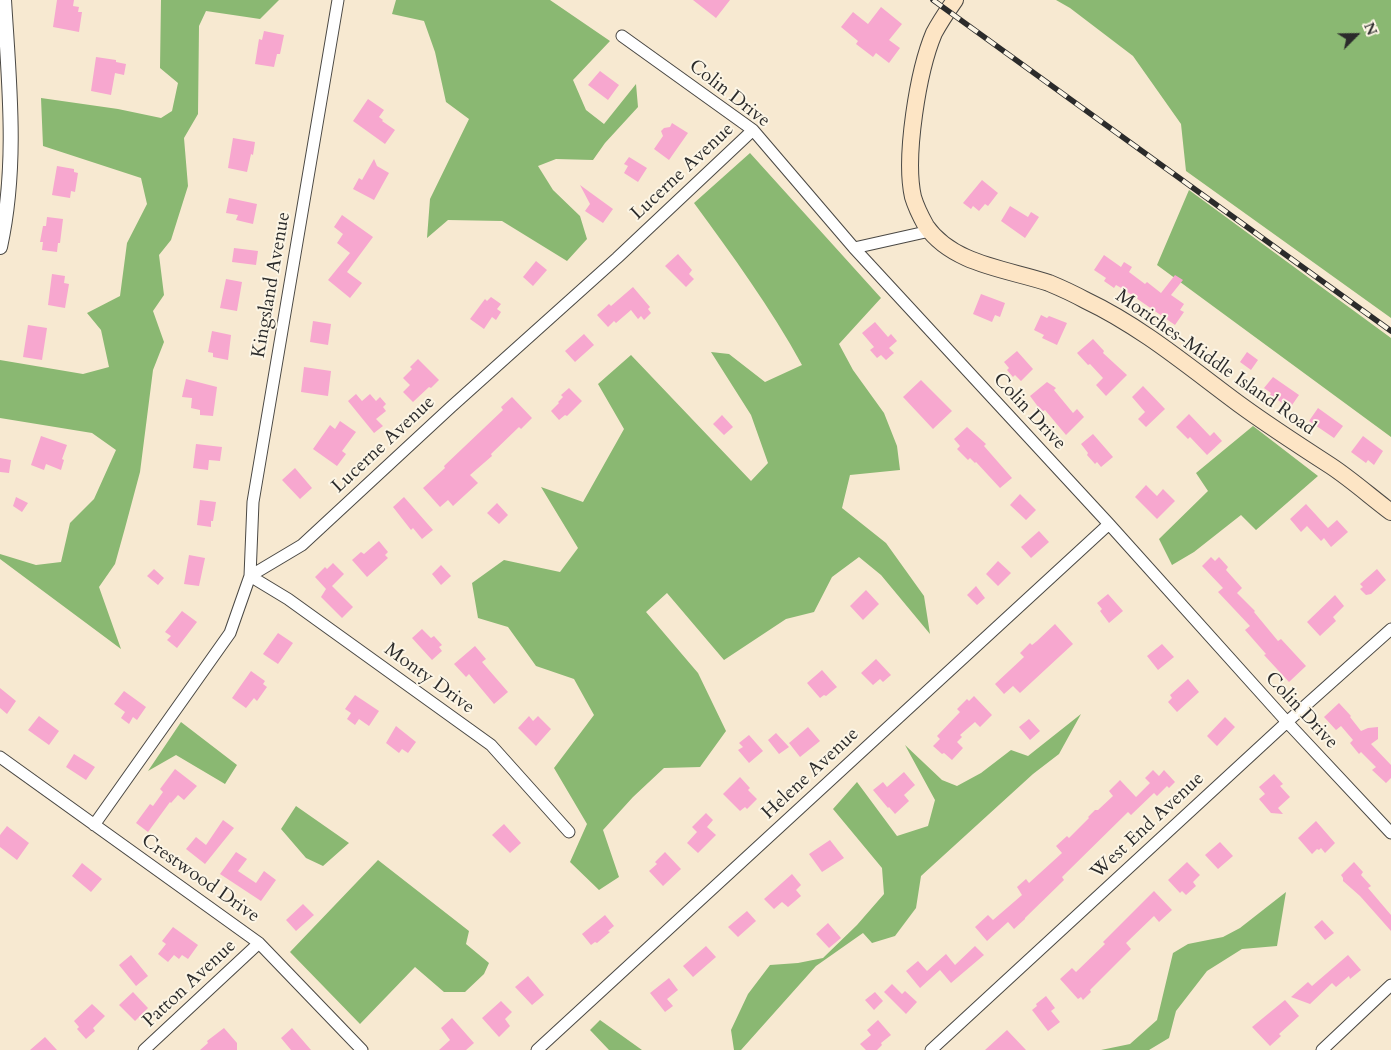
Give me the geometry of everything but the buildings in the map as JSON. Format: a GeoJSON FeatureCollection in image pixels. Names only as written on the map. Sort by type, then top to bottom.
{"type":"FeatureCollection","features":[{"type":"Feature","properties":{"kind":"main road","name":"Moriches-Middle Island Road"},"geometry":{"type":"LineString","coordinates":[[955,0],[935,32],[929,47],[918,93],[911,145],[910,174],[914,198],[921,217],[930,231],[943,244],[966,258],[1051,284],[1127,322],[1287,438],[1332,467],[1391,512]]}},
{"type":"Feature","properties":{"kind":"street"},"geometry":{"type":"LineString","coordinates":[[0,247],[9,194],[11,154],[10,94],[4,0]]}},
{"type":"Feature","properties":{"kind":"street","name":"Kingsland Avenue"},"geometry":{"type":"LineString","coordinates":[[250,576],[253,502],[338,0]]}},
{"type":"Feature","properties":{"kind":"street","name":"Colin Drive"},"geometry":{"type":"LineString","coordinates":[[622,36],[753,130],[854,248],[1109,524],[1287,722],[1391,833]]}},
{"type":"Feature","properties":{"kind":"street","name":"Lucerne Avenue"},"geometry":{"type":"LineString","coordinates":[[250,576],[302,545],[451,407],[617,258],[753,130]]}},
{"type":"Feature","properties":{"kind":"street"},"geometry":{"type":"LineString","coordinates":[[854,248],[930,231]]}},
{"type":"Feature","properties":{"kind":"street","name":"Helene Avenue"},"geometry":{"type":"LineString","coordinates":[[537,1050],[1109,524]]}},
{"type":"Feature","properties":{"kind":"street"},"geometry":{"type":"LineString","coordinates":[[94,825],[230,633],[250,576]]}},
{"type":"Feature","properties":{"kind":"street","name":"Monty Drive"},"geometry":{"type":"LineString","coordinates":[[250,576],[288,599],[491,746],[569,832]]}},
{"type":"Feature","properties":{"kind":"street","name":"West End Avenue"},"geometry":{"type":"LineString","coordinates":[[931,1050],[1287,722],[1391,629]]}},
{"type":"Feature","properties":{"kind":"street","name":"Crestwood Drive"},"geometry":{"type":"LineString","coordinates":[[0,757],[259,943],[362,1050]]}},
{"type":"Feature","properties":{"kind":"street","name":"Patton Avenue"},"geometry":{"type":"LineString","coordinates":[[144,1050],[259,943]]}},
{"type":"Feature","properties":{"kind":"street"},"geometry":{"type":"LineString","coordinates":[[1322,1050],[1391,985]]}},
{"type":"Feature","properties":{"kind":"green space"},"geometry":{"type":"Polygon","coordinates":[[[161,0],[279,0],[260,19],[206,11],[199,26],[198,114],[184,138],[188,186],[171,240],[159,255],[164,295],[153,311],[164,342],[153,370],[140,472],[115,564],[99,587],[121,649],[0,559],[0,554],[36,565],[61,562],[70,523],[94,499],[116,450],[92,433],[0,418],[0,360],[83,374],[109,367],[101,330],[87,313],[120,296],[127,243],[147,204],[141,178],[43,146],[41,98],[118,109],[161,118],[172,111],[178,83],[160,68],[161,0]]]}},
{"type":"Feature","properties":{"kind":"green space"},"geometry":{"type":"Polygon","coordinates":[[[396,0],[550,0],[610,41],[573,80],[586,110],[604,124],[636,84],[638,107],[605,143],[593,160],[556,159],[538,166],[553,190],[580,216],[587,239],[567,261],[502,221],[448,220],[427,238],[430,199],[469,119],[446,102],[435,52],[424,21],[392,14],[396,0]]]}},
{"type":"Feature","properties":{"kind":"green space"},"geometry":{"type":"Polygon","coordinates":[[[1056,0],[1391,0],[1391,318],[1186,171],[1181,124],[1133,56],[1070,8],[1056,0]]]}},
{"type":"Feature","properties":{"kind":"green space"},"geometry":{"type":"Polygon","coordinates":[[[750,153],[881,298],[839,344],[853,370],[884,413],[897,446],[900,470],[850,475],[842,508],[886,543],[924,596],[930,634],[881,575],[859,557],[832,577],[814,612],[786,619],[724,660],[667,593],[646,612],[698,673],[726,731],[700,767],[664,768],[633,797],[603,830],[619,877],[599,890],[570,862],[587,824],[554,768],[594,715],[574,679],[536,666],[508,627],[478,618],[472,583],[504,560],[560,572],[578,548],[541,487],[583,502],[624,429],[598,384],[631,355],[751,481],[768,463],[751,415],[711,352],[729,354],[765,382],[802,365],[764,302],[694,203],[750,153]]]}},
{"type":"Feature","properties":{"kind":"green space"},"geometry":{"type":"Polygon","coordinates":[[[1189,190],[1391,338],[1391,437],[1157,265],[1189,190]]]}},
{"type":"Feature","properties":{"kind":"green space"},"geometry":{"type":"Polygon","coordinates":[[[1253,426],[1318,476],[1256,530],[1241,515],[1194,552],[1172,565],[1159,539],[1208,491],[1196,473],[1253,426]]]}},
{"type":"Feature","properties":{"kind":"green space"},"geometry":{"type":"Polygon","coordinates":[[[1081,714],[1059,754],[1033,774],[921,876],[916,908],[895,936],[872,943],[863,933],[816,966],[741,1050],[734,1050],[731,1030],[748,994],[770,965],[798,963],[823,958],[857,925],[884,894],[882,868],[833,809],[857,782],[897,836],[928,826],[935,800],[905,745],[942,780],[957,786],[981,773],[1011,750],[1028,756],[1081,714]]]}},
{"type":"Feature","properties":{"kind":"green space"},"geometry":{"type":"Polygon","coordinates":[[[181,722],[237,765],[225,784],[176,755],[148,771],[181,722]]]}},
{"type":"Feature","properties":{"kind":"green space"},"geometry":{"type":"Polygon","coordinates":[[[296,806],[349,843],[323,866],[306,858],[281,829],[296,806]]]}},
{"type":"Feature","properties":{"kind":"green space"},"geometry":{"type":"Polygon","coordinates":[[[378,860],[469,931],[466,944],[489,963],[484,974],[465,992],[444,992],[415,967],[360,1024],[290,952],[378,860]]]}},
{"type":"Feature","properties":{"kind":"green space"},"geometry":{"type":"Polygon","coordinates":[[[1286,892],[1277,946],[1242,949],[1207,971],[1176,1011],[1169,1038],[1149,1050],[1101,1050],[1130,1044],[1157,1020],[1173,953],[1188,944],[1223,937],[1240,928],[1286,892]]]}},
{"type":"Feature","properties":{"kind":"green space"},"geometry":{"type":"Polygon","coordinates":[[[600,1020],[642,1050],[609,1050],[590,1030],[600,1020]]]}},
{"type":"Feature","properties":{"kind":"railway"},"geometry":{"type":"LineString","coordinates":[[933,0],[1391,331]]}}]}
